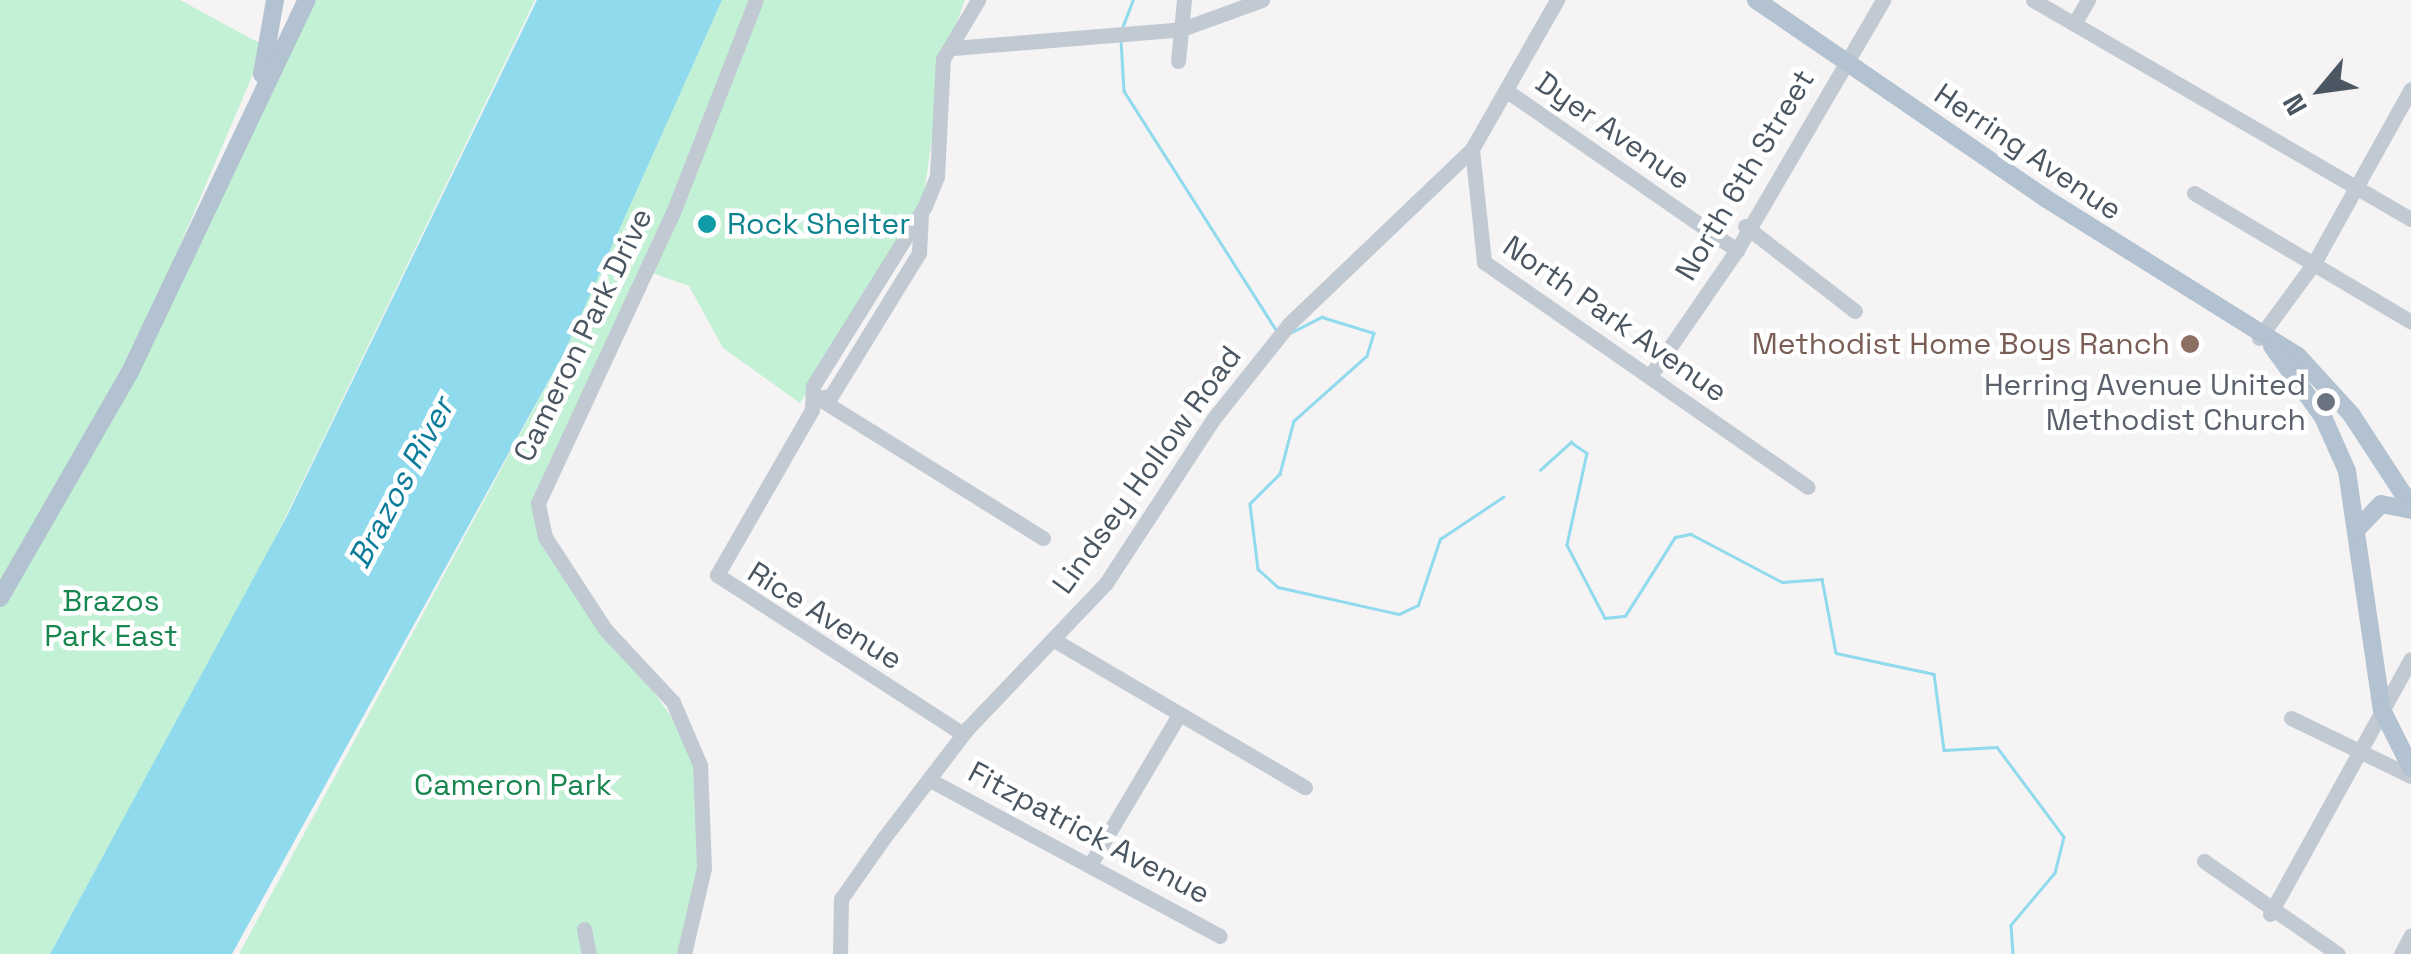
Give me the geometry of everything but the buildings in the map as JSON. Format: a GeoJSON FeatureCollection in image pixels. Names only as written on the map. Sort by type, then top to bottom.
{"type":"FeatureCollection","features":[{"type":"Feature","properties":{"kind":"main road"},"geometry":{"type":"LineString","coordinates":[[261,85],[275,0]]}},
{"type":"Feature","properties":{"kind":"main road"},"geometry":{"type":"LineString","coordinates":[[0,598],[130,372],[261,85],[307,0]]}},
{"type":"Feature","properties":{"kind":"main road","name":"Herring Avenue"},"geometry":{"type":"LineString","coordinates":[[1756,0],[2325,382],[2411,508]]}},
{"type":"Feature","properties":{"kind":"main road","name":"Herring Avenue"},"geometry":{"type":"LineString","coordinates":[[2266,342],[2334,437],[2358,528],[2382,710],[2411,768]]}},
{"type":"Feature","properties":{"kind":"main road"},"geometry":{"type":"LineString","coordinates":[[2358,528],[2381,504],[2411,508]]}},
{"type":"Feature","properties":{"kind":"street","name":"Cameron Park Drive"},"geometry":{"type":"LineString","coordinates":[[684,954],[704,868],[700,765],[673,702],[605,628],[545,537],[538,503],[674,210],[756,0]]}},
{"type":"Feature","properties":{"kind":"street"},"geometry":{"type":"LineString","coordinates":[[1178,61],[1184,0]]}},
{"type":"Feature","properties":{"kind":"street"},"geometry":{"type":"LineString","coordinates":[[953,48],[1108,40],[1182,29],[1262,0]]}},
{"type":"Feature","properties":{"kind":"street","name":"Lindsey Hollow Road"},"geometry":{"type":"LineString","coordinates":[[840,954],[841,900],[964,734],[1106,583],[1289,324],[1472,149],[1557,0]]}},
{"type":"Feature","properties":{"kind":"street","name":"North 6th Street"},"geometry":{"type":"LineString","coordinates":[[1650,376],[1737,250],[1746,226],[1883,0]]}},
{"type":"Feature","properties":{"kind":"street"},"geometry":{"type":"LineString","coordinates":[[2033,0],[2411,219]]}},
{"type":"Feature","properties":{"kind":"street"},"geometry":{"type":"LineString","coordinates":[[2074,24],[2088,0]]}},
{"type":"Feature","properties":{"kind":"street"},"geometry":{"type":"LineString","coordinates":[[975,6],[984,46]]}},
{"type":"Feature","properties":{"kind":"street"},"geometry":{"type":"LineString","coordinates":[[975,6],[935,90],[937,176],[921,216],[813,386],[818,398],[1043,538]]}},
{"type":"Feature","properties":{"kind":"street"},"geometry":{"type":"LineString","coordinates":[[2266,342],[2411,89]]}},
{"type":"Feature","properties":{"kind":"street","name":"Dyer Avenue"},"geometry":{"type":"LineString","coordinates":[[1507,90],[1737,250]]}},
{"type":"Feature","properties":{"kind":"street","name":"North Park Avenue"},"geometry":{"type":"LineString","coordinates":[[1472,149],[1480,258],[1808,487]]}},
{"type":"Feature","properties":{"kind":"street"},"geometry":{"type":"LineString","coordinates":[[2194,193],[2411,322]]}},
{"type":"Feature","properties":{"kind":"street"},"geometry":{"type":"LineString","coordinates":[[818,398],[831,396],[919,253],[921,216]]}},
{"type":"Feature","properties":{"kind":"street"},"geometry":{"type":"LineString","coordinates":[[1746,226],[1855,310]]}},
{"type":"Feature","properties":{"kind":"street","name":"Rice Avenue"},"geometry":{"type":"LineString","coordinates":[[818,398],[718,569],[722,585],[964,734]]}},
{"type":"Feature","properties":{"kind":"street"},"geometry":{"type":"LineString","coordinates":[[1054,640],[1305,787]]}},
{"type":"Feature","properties":{"kind":"street"},"geometry":{"type":"LineString","coordinates":[[2270,914],[2369,748],[2382,710],[2411,659]]}},
{"type":"Feature","properties":{"kind":"street"},"geometry":{"type":"LineString","coordinates":[[1091,863],[1179,715]]}},
{"type":"Feature","properties":{"kind":"street"},"geometry":{"type":"LineString","coordinates":[[2291,718],[2369,748],[2411,776]]}},
{"type":"Feature","properties":{"kind":"street","name":"Fitzpatrick Avenue"},"geometry":{"type":"LineString","coordinates":[[930,780],[1091,863],[1220,936]]}},
{"type":"Feature","properties":{"kind":"street"},"geometry":{"type":"LineString","coordinates":[[2204,860],[2270,914],[2338,954]]}},
{"type":"Feature","properties":{"kind":"street"},"geometry":{"type":"LineString","coordinates":[[584,928],[589,954]]}},
{"type":"Feature","properties":{"kind":"street"},"geometry":{"type":"LineString","coordinates":[[2401,954],[2411,935]]}},
{"type":"Feature","properties":{"kind":"green space","name":"Brazos Park East"},"geometry":{"type":"Polygon","coordinates":[[[0,0],[180,0],[265,46],[140,339],[311,0],[535,0],[269,551],[50,954],[0,954],[0,0]]]}},
{"type":"Feature","properties":{"kind":"green space","name":"Cameron Park"},"geometry":{"type":"Polygon","coordinates":[[[722,0],[965,0],[943,59],[921,216],[800,403],[723,348],[689,286],[647,271],[538,503],[570,576],[691,744],[706,834],[684,954],[239,954],[558,364],[722,0]]]}},
{"type":"Feature","properties":{"kind":"water","name":"Brazos River"},"geometry":{"type":"Polygon","coordinates":[[[537,0],[722,0],[564,353],[232,954],[50,954],[286,518],[537,0]]]}},
{"type":"Feature","properties":{"kind":"waterway"},"geometry":{"type":"LineString","coordinates":[[1122,28],[1133,0]]}},
{"type":"Feature","properties":{"kind":"waterway"},"geometry":{"type":"LineString","coordinates":[[1121,40],[1124,91],[1277,331]]}},
{"type":"Feature","properties":{"kind":"waterway"},"geometry":{"type":"LineString","coordinates":[[1290,333],[1322,317],[1374,333],[1367,356],[1294,421],[1280,474],[1250,504],[1258,569],[1278,587],[1399,614],[1418,605],[1440,539],[1503,497]]}},
{"type":"Feature","properties":{"kind":"waterway"},"geometry":{"type":"LineString","coordinates":[[1540,470],[1571,442],[1587,453],[1567,545],[1605,618],[1625,616],[1675,537],[1691,534],[1782,582],[1822,579],[1836,653],[1934,674],[1944,750],[1997,747],[2064,837],[2055,873],[2011,925],[2013,954]]}},
{"type":"Feature","properties":{"kind":"place","name":"Rock Shelter"},"geometry":{"type":"Point","coordinates":[707,224]}},
{"type":"Feature","properties":{"kind":"place","name":"Methodist Home Boys Ranch"},"geometry":{"type":"Point","coordinates":[2190,344]}},
{"type":"Feature","properties":{"kind":"place","name":"Herring Avenue United Methodist Church"},"geometry":{"type":"Point","coordinates":[2326,402]}}]}
